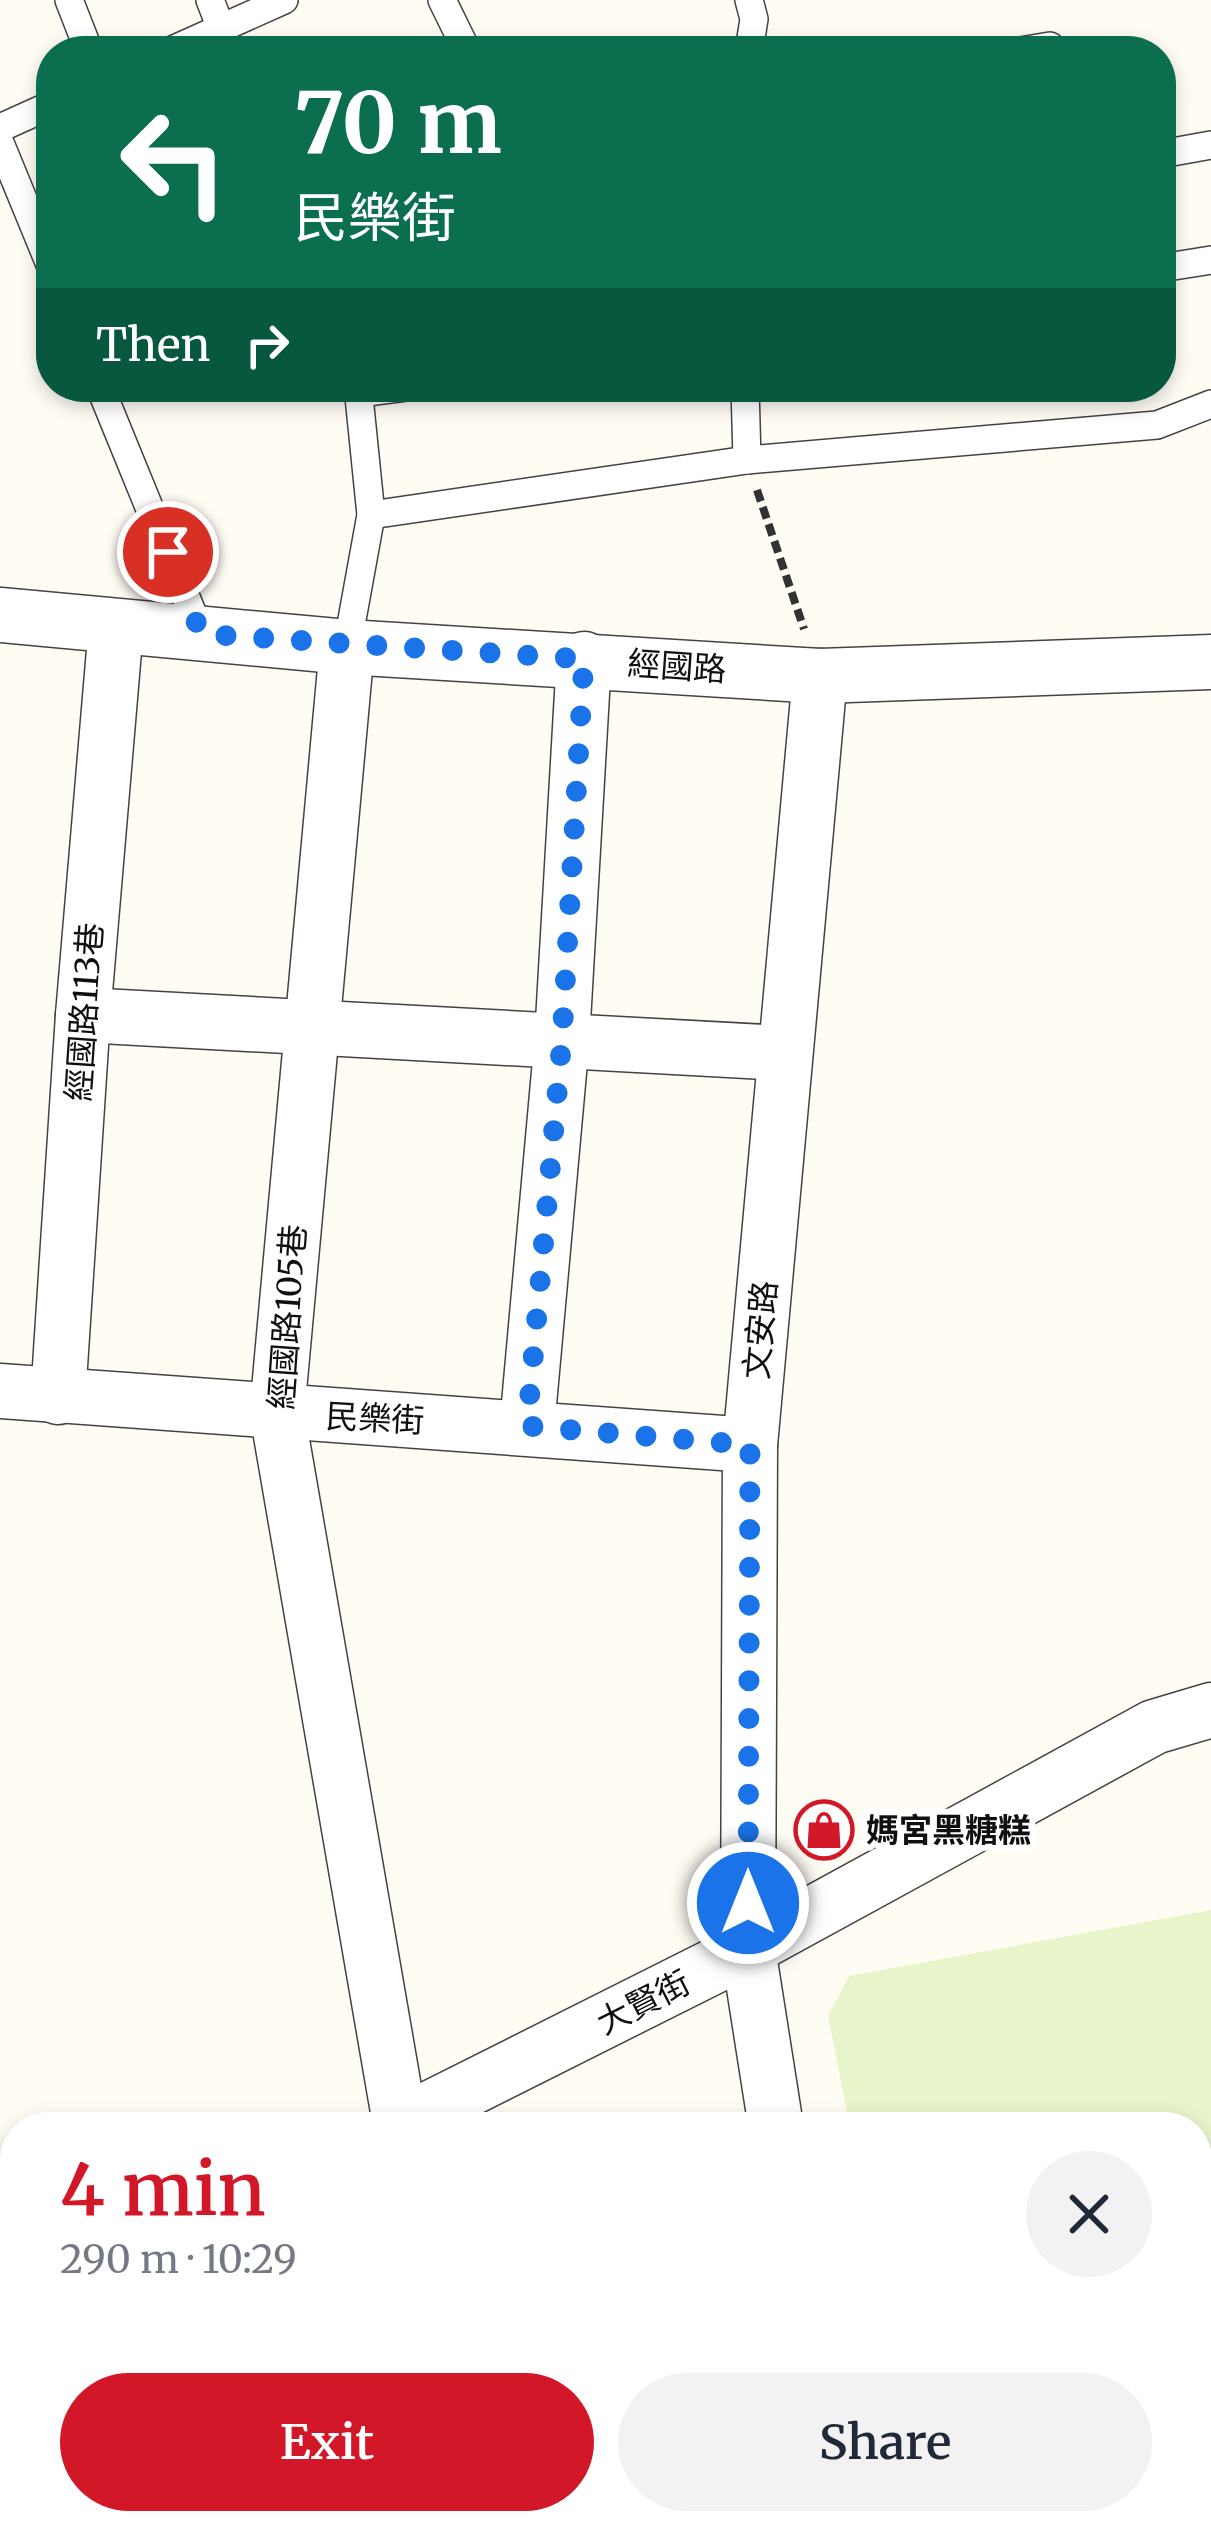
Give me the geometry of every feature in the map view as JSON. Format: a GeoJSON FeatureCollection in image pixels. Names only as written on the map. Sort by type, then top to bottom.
{"type":"FeatureCollection","features":[{"type":"Feature","properties":{"kind":"street","name":"經國路"},"geometry":{"type":"LineString","coordinates":[[0,615],[347,646],[820,676],[1211,662]]}},
{"type":"Feature","properties":{"kind":"street","name":"經國路113巷"},"geometry":{"type":"LineString","coordinates":[[58,1396],[83,1015],[116,627]]}},
{"type":"Feature","properties":{"kind":"street","name":"經國路105巷"},"geometry":{"type":"LineString","coordinates":[[347,646],[277,1412],[395,2112]]}},
{"type":"Feature","properties":{"kind":"street"},"geometry":{"type":"LineString","coordinates":[[527,1426],[562,1039],[584,659]]}},
{"type":"Feature","properties":{"kind":"street","name":"文安路"},"geometry":{"type":"LineString","coordinates":[[774,2112],[748,1949],[750,1445],[820,676]]}},
{"type":"Feature","properties":{"kind":"street"},"geometry":{"type":"LineString","coordinates":[[83,1015],[784,1053]]}},
{"type":"Feature","properties":{"kind":"street","name":"民樂街"},"geometry":{"type":"LineString","coordinates":[[0,1391],[750,1445]]}},
{"type":"Feature","properties":{"kind":"street","name":"大賢街"},"geometry":{"type":"LineString","coordinates":[[423,2112],[748,1949],[1154,1727],[1211,1710]]}},
{"type":"Feature","properties":{"kind":"lane"},"geometry":{"type":"LineString","coordinates":[[69,0],[83,36]]}},
{"type":"Feature","properties":{"kind":"lane"},"geometry":{"type":"LineString","coordinates":[[210,0],[221,28]]}},
{"type":"Feature","properties":{"kind":"lane"},"geometry":{"type":"LineString","coordinates":[[203,36],[284,0]]}},
{"type":"Feature","properties":{"kind":"lane"},"geometry":{"type":"LineString","coordinates":[[442,0],[459,36]]}},
{"type":"Feature","properties":{"kind":"lane"},"geometry":{"type":"LineString","coordinates":[[749,0],[754,19],[751,36]]}},
{"type":"Feature","properties":{"kind":"lane"},"geometry":{"type":"LineString","coordinates":[[0,128],[36,112]]}},
{"type":"Feature","properties":{"kind":"lane"},"geometry":{"type":"LineString","coordinates":[[0,143],[36,231]]}},
{"type":"Feature","properties":{"kind":"lane"},"geometry":{"type":"LineString","coordinates":[[1176,152],[1211,146]]}},
{"type":"Feature","properties":{"kind":"lane"},"geometry":{"type":"LineString","coordinates":[[1176,266],[1211,260]]}},
{"type":"Feature","properties":{"kind":"lane"},"geometry":{"type":"LineString","coordinates":[[106,402],[201,634]]}},
{"type":"Feature","properties":{"kind":"lane"},"geometry":{"type":"LineString","coordinates":[[347,646],[370,515],[360,402]]}},
{"type":"Feature","properties":{"kind":"lane"},"geometry":{"type":"LineString","coordinates":[[745,402],[747,460]]}},
{"type":"Feature","properties":{"kind":"lane"},"geometry":{"type":"LineString","coordinates":[[370,515],[747,460],[1157,425],[1211,404]]}},
{"type":"Feature","properties":{"kind":"path"},"geometry":{"type":"LineString","coordinates":[[747,460],[820,676]]}},
{"type":"Feature","properties":{"kind":"green space"},"geometry":{"type":"Polygon","coordinates":[[[1211,1910],[1211,2112],[847,2112],[828,2016],[849,1976],[1211,1910]]]}},
{"type":"Feature","properties":{"kind":"place","name":"媽宮黑糖糕"},"geometry":{"type":"Point","coordinates":[824,1830]}},
{"type":"Feature","properties":{"kind":"route"},"geometry":{"type":"LineString","coordinates":[[168,552],[201,634],[584,659],[562,1039],[527,1426],[750,1445],[748,1903]]}}]}
